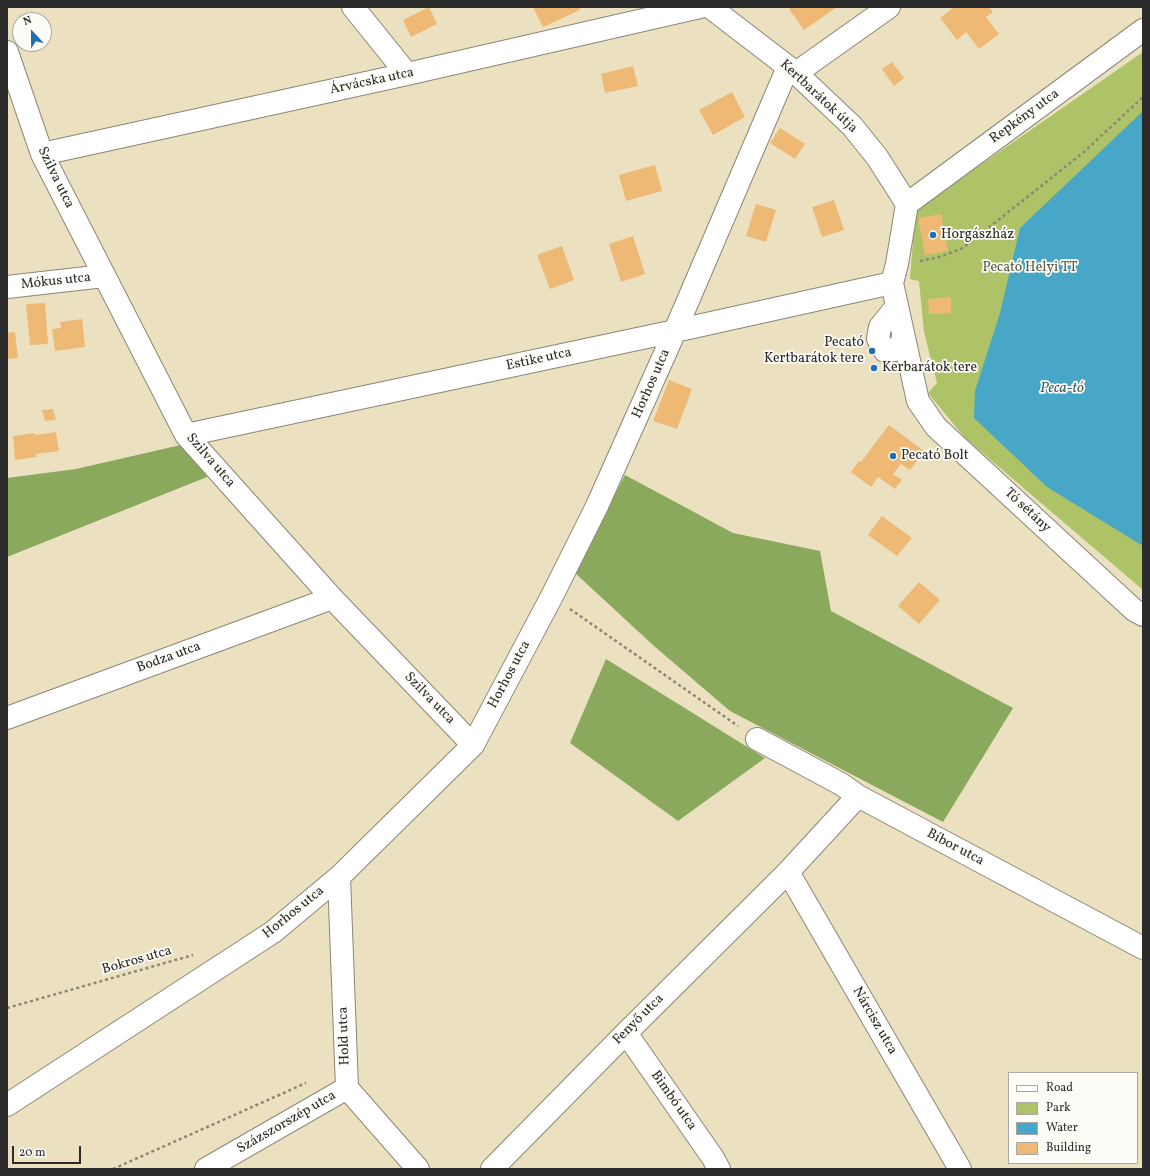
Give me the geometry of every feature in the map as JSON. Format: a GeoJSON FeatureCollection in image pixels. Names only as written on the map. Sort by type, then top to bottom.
{"type":"FeatureCollection","features":[{"type":"Feature","properties":{"kind":"street"},"geometry":{"type":"LineString","coordinates":[[353,7],[407,74]]}},
{"type":"Feature","properties":{"kind":"street","name":"Árvácska utca"},"geometry":{"type":"LineString","coordinates":[[42,154],[407,74],[700,7]]}},
{"type":"Feature","properties":{"kind":"street","name":"Kertbarátok útja"},"geometry":{"type":"LineString","coordinates":[[710,7],[792,70],[852,126],[877,157],[907,204]]}},
{"type":"Feature","properties":{"kind":"street"},"geometry":{"type":"LineString","coordinates":[[792,70],[889,7]]}},
{"type":"Feature","properties":{"kind":"street","name":"Repkény utca"},"geometry":{"type":"LineString","coordinates":[[907,204],[1143,30]]}},
{"type":"Feature","properties":{"kind":"street","name":"Szilva utca"},"geometry":{"type":"LineString","coordinates":[[7,52],[42,154],[186,435],[332,598],[473,745]]}},
{"type":"Feature","properties":{"kind":"street","name":"Horhos utca"},"geometry":{"type":"LineString","coordinates":[[7,1104],[272,932],[339,877],[473,745],[552,596],[597,506],[792,70]]}},
{"type":"Feature","properties":{"kind":"street"},"geometry":{"type":"LineString","coordinates":[[895,274],[907,204]]}},
{"type":"Feature","properties":{"kind":"street","name":"Estike utca"},"geometry":{"type":"LineString","coordinates":[[186,435],[675,331],[895,274]]}},
{"type":"Feature","properties":{"kind":"street","name":"Tó sétány"},"geometry":{"type":"LineString","coordinates":[[895,274],[897,306],[918,401],[936,427],[1134,610],[1143,615]]}},
{"type":"Feature","properties":{"kind":"street","name":"Mókus utca"},"geometry":{"type":"LineString","coordinates":[[7,287],[104,276]]}},
{"type":"Feature","properties":{"kind":"street","name":"Bodza utca"},"geometry":{"type":"LineString","coordinates":[[7,718],[332,598]]}},
{"type":"Feature","properties":{"kind":"street","name":"Bíbor utca"},"geometry":{"type":"LineString","coordinates":[[757,738],[840,784],[858,796],[1143,948]]}},
{"type":"Feature","properties":{"kind":"street"},"geometry":{"type":"LineString","coordinates":[[788,872],[858,796]]}},
{"type":"Feature","properties":{"kind":"street","name":"Fenyő utca"},"geometry":{"type":"LineString","coordinates":[[492,1169],[788,872]]}},
{"type":"Feature","properties":{"kind":"street","name":"Nárcisz utca"},"geometry":{"type":"LineString","coordinates":[[788,872],[960,1169]]}},
{"type":"Feature","properties":{"kind":"street","name":"Hold utca"},"geometry":{"type":"LineString","coordinates":[[339,877],[347,1088]]}},
{"type":"Feature","properties":{"kind":"street","name":"Bimbó utca"},"geometry":{"type":"LineString","coordinates":[[626,1033],[713,1158],[719,1169]]}},
{"type":"Feature","properties":{"kind":"street"},"geometry":{"type":"LineString","coordinates":[[347,1088],[418,1169]]}},
{"type":"Feature","properties":{"kind":"street","name":"Százszorszép utca"},"geometry":{"type":"LineString","coordinates":[[206,1169],[347,1088]]}},
{"type":"Feature","properties":{"kind":"path"},"geometry":{"type":"LineString","coordinates":[[895,274],[963,248],[1084,152],[1143,97]]}},
{"type":"Feature","properties":{"kind":"path"},"geometry":{"type":"LineString","coordinates":[[552,596],[757,738]]}},
{"type":"Feature","properties":{"kind":"path","name":"Bokros utca"},"geometry":{"type":"LineString","coordinates":[[7,1008],[197,954]]}},
{"type":"Feature","properties":{"kind":"path"},"geometry":{"type":"LineString","coordinates":[[112,1169],[309,1082]]}},
{"type":"Feature","properties":{"kind":"green space","name":"Pecató Helyi TT"},"geometry":{"type":"Polygon","coordinates":[[[1143,52],[1143,590],[965,438],[928,393],[937,383],[924,332],[919,281],[910,279],[917,209],[1143,52]]]}},
{"type":"Feature","properties":{"kind":"green space"},"geometry":{"type":"Polygon","coordinates":[[[185,444],[207,477],[7,557],[7,478],[76,469],[185,444]]]}},
{"type":"Feature","properties":{"kind":"green space"},"geometry":{"type":"Polygon","coordinates":[[[625,475],[733,533],[820,551],[831,611],[1013,708],[943,822],[730,711],[654,646],[575,573],[625,475]]]}},
{"type":"Feature","properties":{"kind":"green space"},"geometry":{"type":"Polygon","coordinates":[[[606,659],[765,758],[678,821],[570,743],[606,659]]]}},
{"type":"Feature","properties":{"kind":"water","name":"Peca-tó"},"geometry":{"type":"Polygon","coordinates":[[[1143,111],[1143,546],[1047,487],[974,418],[975,391],[1000,313],[1020,228],[1143,111]]]}},
{"type":"Feature","properties":{"kind":"building"},"geometry":{"type":"Polygon","coordinates":[[[429,7],[437,24],[411,37],[403,20],[429,7]]]}},
{"type":"Feature","properties":{"kind":"building"},"geometry":{"type":"Polygon","coordinates":[[[533,7],[579,7],[580,10],[543,27],[533,7]]]}},
{"type":"Feature","properties":{"kind":"building"},"geometry":{"type":"Polygon","coordinates":[[[792,7],[837,7],[804,30],[789,9],[792,7]]]}},
{"type":"Feature","properties":{"kind":"building"},"geometry":{"type":"Polygon","coordinates":[[[954,7],[989,7],[993,12],[986,17],[999,34],[979,49],[966,32],[957,40],[940,18],[954,7]]]}},
{"type":"Feature","properties":{"kind":"building"},"geometry":{"type":"Polygon","coordinates":[[[892,62],[904,78],[894,86],[882,69],[892,62]]]}},
{"type":"Feature","properties":{"kind":"building"},"geometry":{"type":"Polygon","coordinates":[[[633,66],[638,86],[605,93],[601,74],[633,66]]]}},
{"type":"Feature","properties":{"kind":"building"},"geometry":{"type":"Polygon","coordinates":[[[732,92],[745,117],[713,135],[699,110],[732,92]]]}},
{"type":"Feature","properties":{"kind":"building"},"geometry":{"type":"Polygon","coordinates":[[[780,128],[805,144],[795,159],[770,143],[780,128]]]}},
{"type":"Feature","properties":{"kind":"building"},"geometry":{"type":"Polygon","coordinates":[[[655,165],[662,191],[626,201],[619,175],[655,165]]]}},
{"type":"Feature","properties":{"kind":"building"},"geometry":{"type":"Polygon","coordinates":[[[834,200],[844,230],[822,237],[812,207],[834,200]]]}},
{"type":"Feature","properties":{"kind":"building"},"geometry":{"type":"Polygon","coordinates":[[[756,204],[776,210],[766,242],[746,236],[756,204]]]}},
{"type":"Feature","properties":{"kind":"building","name":"Horgászház"},"geometry":{"type":"Polygon","coordinates":[[[941,214],[948,251],[925,255],[918,218],[941,214]]]}},
{"type":"Feature","properties":{"kind":"building"},"geometry":{"type":"Polygon","coordinates":[[[633,236],[645,274],[621,282],[609,244],[633,236]]]}},
{"type":"Feature","properties":{"kind":"building"},"geometry":{"type":"Polygon","coordinates":[[[562,246],[574,280],[550,289],[537,255],[562,246]]]}},
{"type":"Feature","properties":{"kind":"building"},"geometry":{"type":"Polygon","coordinates":[[[951,297],[951,313],[929,314],[928,299],[951,297]]]}},
{"type":"Feature","properties":{"kind":"building"},"geometry":{"type":"Polygon","coordinates":[[[45,303],[48,344],[30,345],[26,304],[45,303]]]}},
{"type":"Feature","properties":{"kind":"building"},"geometry":{"type":"Polygon","coordinates":[[[82,319],[85,347],[55,351],[52,329],[61,328],[60,322],[82,319]]]}},
{"type":"Feature","properties":{"kind":"building"},"geometry":{"type":"Polygon","coordinates":[[[15,332],[18,358],[7,359],[7,333],[15,332]]]}},
{"type":"Feature","properties":{"kind":"building"},"geometry":{"type":"Polygon","coordinates":[[[669,380],[692,389],[677,429],[653,421],[669,380]]]}},
{"type":"Feature","properties":{"kind":"building"},"geometry":{"type":"Polygon","coordinates":[[[53,409],[56,420],[45,421],[42,410],[53,409]]]}},
{"type":"Feature","properties":{"kind":"building","name":"Pecató Bolt"},"geometry":{"type":"Polygon","coordinates":[[[889,425],[924,451],[910,470],[901,464],[893,474],[902,480],[895,489],[878,477],[871,487],[851,472],[859,461],[861,462],[889,425]]]}},
{"type":"Feature","properties":{"kind":"building"},"geometry":{"type":"Polygon","coordinates":[[[56,432],[59,451],[36,454],[37,457],[15,460],[13,436],[56,432]]]}},
{"type":"Feature","properties":{"kind":"building"},"geometry":{"type":"Polygon","coordinates":[[[882,516],[912,538],[897,556],[868,535],[882,516]]]}},
{"type":"Feature","properties":{"kind":"building"},"geometry":{"type":"Polygon","coordinates":[[[919,582],[940,600],[919,624],[898,606],[919,582]]]}},
{"type":"Feature","properties":{"kind":"place","name":"Horgászház"},"geometry":{"type":"Point","coordinates":[933,235]}},
{"type":"Feature","properties":{"kind":"place","name":"Pecató Kertbarátok tere"},"geometry":{"type":"Point","coordinates":[872,351]}},
{"type":"Feature","properties":{"kind":"place","name":"Kerbarátok tere"},"geometry":{"type":"Point","coordinates":[874,368]}},
{"type":"Feature","properties":{"kind":"place","name":"Pecató Bolt"},"geometry":{"type":"Point","coordinates":[893,456]}}]}
